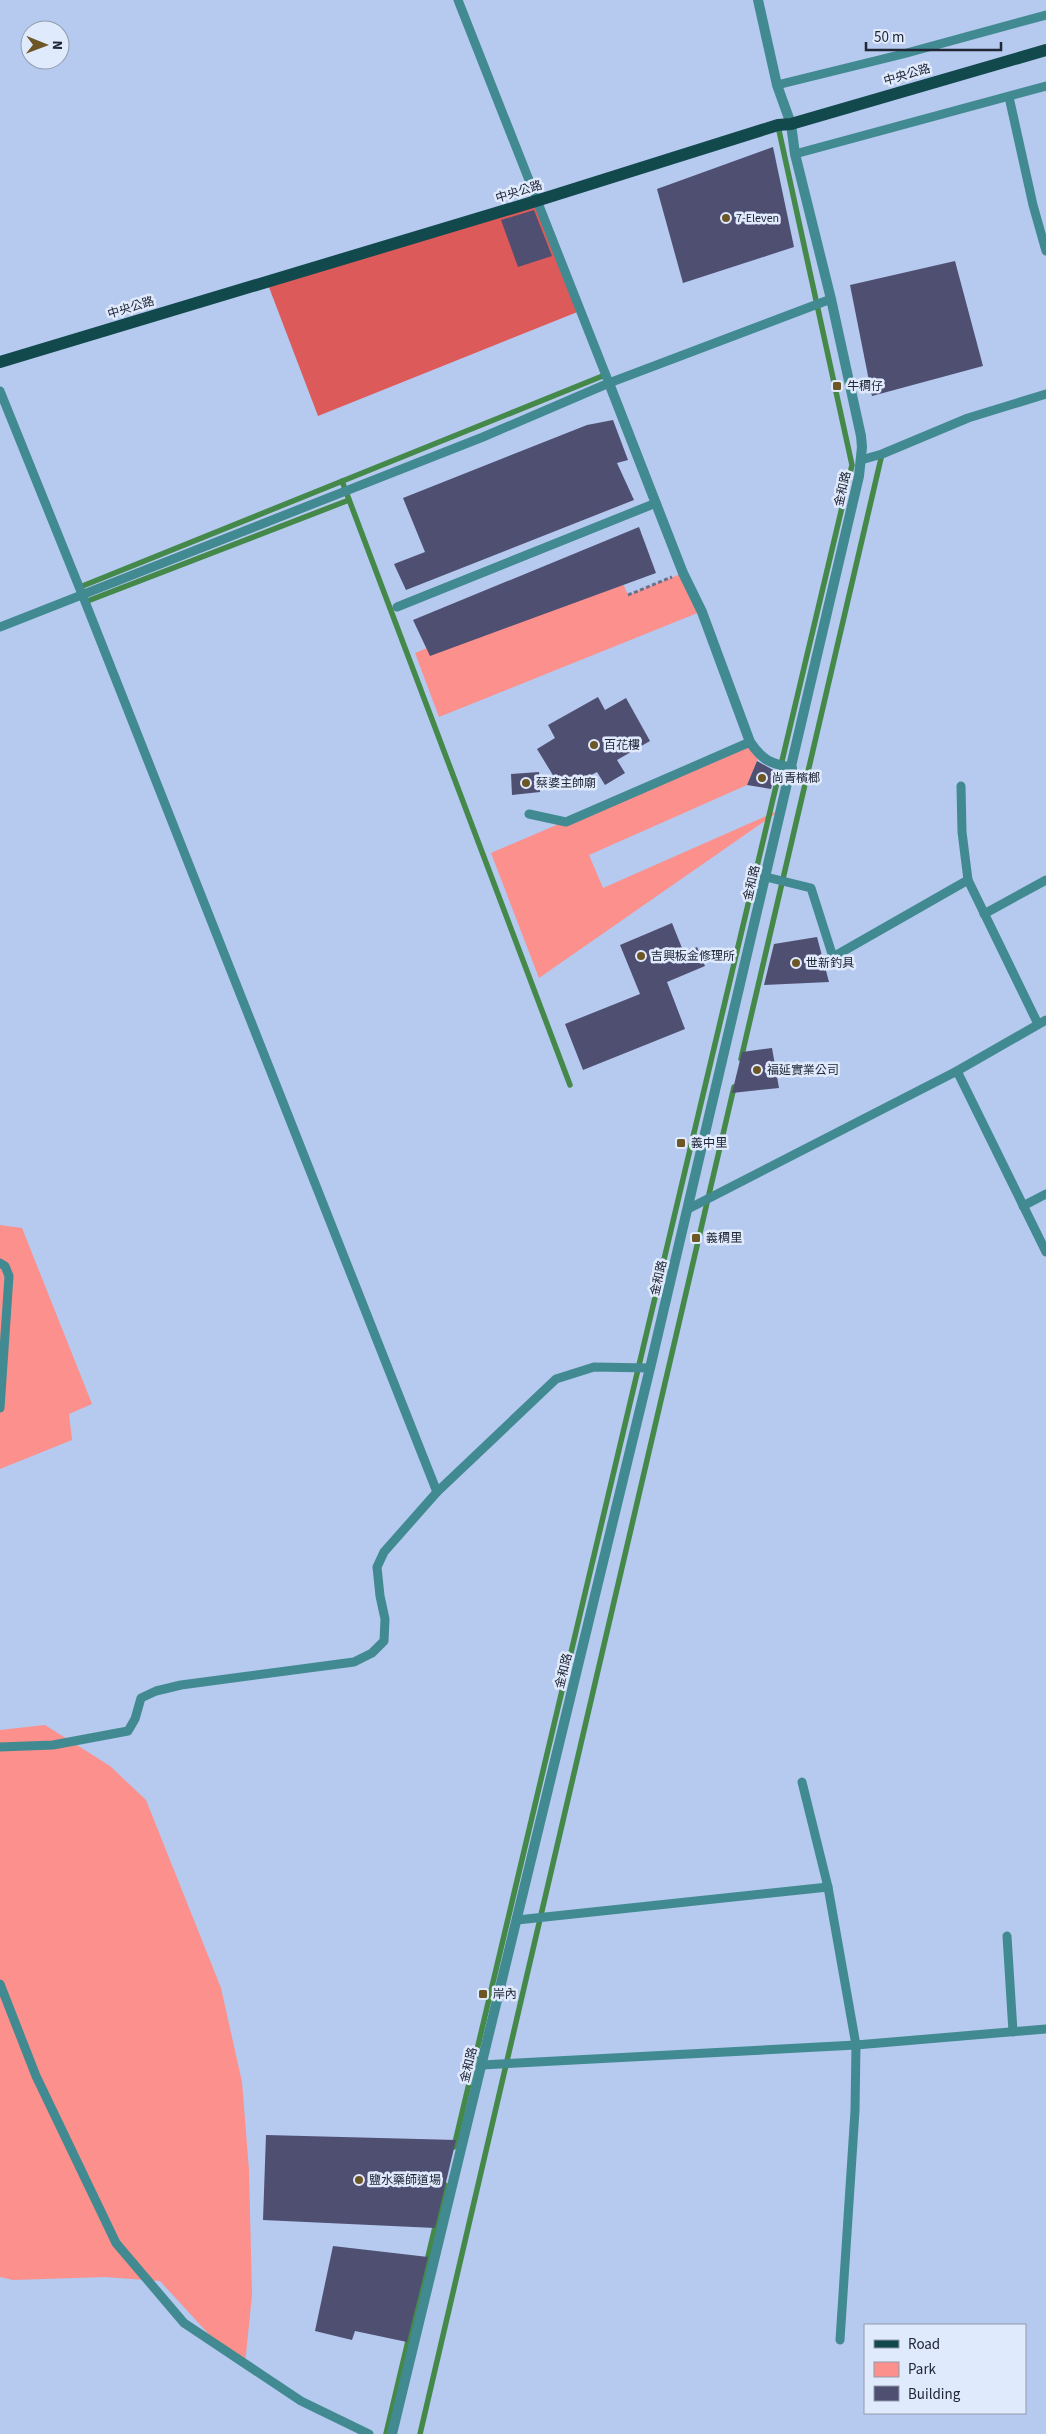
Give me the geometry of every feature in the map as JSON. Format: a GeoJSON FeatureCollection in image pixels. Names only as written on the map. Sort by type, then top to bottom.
{"type":"FeatureCollection","features":[{"type":"Feature","properties":{"kind":"main road","name":"中央公路"},"geometry":{"type":"LineString","coordinates":[[0,362],[536,201],[778,125],[791,124],[1046,50]]}},
{"type":"Feature","properties":{"kind":"street","name":"金和路"},"geometry":{"type":"LineString","coordinates":[[392,2434],[688,1209],[792,768],[862,460],[861,436],[831,299],[795,154],[791,124],[777,85],[758,0]]}},
{"type":"Feature","properties":{"kind":"street"},"geometry":{"type":"LineString","coordinates":[[609,383],[683,572],[702,612],[750,742],[759,756],[772,764],[792,768]]}},
{"type":"Feature","properties":{"kind":"lane"},"geometry":{"type":"LineString","coordinates":[[458,0],[609,383]]}},
{"type":"Feature","properties":{"kind":"lane"},"geometry":{"type":"LineString","coordinates":[[777,85],[903,54],[1046,15]]}},
{"type":"Feature","properties":{"kind":"lane"},"geometry":{"type":"LineString","coordinates":[[795,154],[1046,86]]}},
{"type":"Feature","properties":{"kind":"lane"},"geometry":{"type":"LineString","coordinates":[[1009,97],[1033,205],[1046,251]]}},
{"type":"Feature","properties":{"kind":"lane"},"geometry":{"type":"LineString","coordinates":[[0,627],[483,437],[609,383],[831,299]]}},
{"type":"Feature","properties":{"kind":"lane"},"geometry":{"type":"LineString","coordinates":[[0,391],[437,1492]]}},
{"type":"Feature","properties":{"kind":"lane"},"geometry":{"type":"LineString","coordinates":[[862,460],[882,454],[968,418],[1046,394]]}},
{"type":"Feature","properties":{"kind":"lane"},"geometry":{"type":"LineString","coordinates":[[397,606],[655,502]]}},
{"type":"Feature","properties":{"kind":"lane"},"geometry":{"type":"LineString","coordinates":[[529,814],[566,822],[750,742]]}},
{"type":"Feature","properties":{"kind":"lane"},"geometry":{"type":"LineString","coordinates":[[688,1209],[957,1072],[1042,1022],[984,914],[968,880],[962,832],[961,786]]}},
{"type":"Feature","properties":{"kind":"lane"},"geometry":{"type":"LineString","coordinates":[[766,877],[811,888],[833,957],[968,880]]}},
{"type":"Feature","properties":{"kind":"lane"},"geometry":{"type":"LineString","coordinates":[[984,914],[1046,880]]}},
{"type":"Feature","properties":{"kind":"lane"},"geometry":{"type":"LineString","coordinates":[[957,1072],[1046,1252]]}},
{"type":"Feature","properties":{"kind":"lane"},"geometry":{"type":"LineString","coordinates":[[1023,1206],[1046,1194]]}},
{"type":"Feature","properties":{"kind":"lane"},"geometry":{"type":"LineString","coordinates":[[0,1262],[5,1266],[10,1276],[0,1408]]}},
{"type":"Feature","properties":{"kind":"lane"},"geometry":{"type":"LineString","coordinates":[[0,1747],[53,1744],[128,1731],[135,1719],[141,1698],[156,1691],[354,1662],[372,1653],[384,1641],[385,1619],[380,1596],[378,1567],[384,1552],[437,1492],[556,1379],[594,1367],[650,1368]]}},
{"type":"Feature","properties":{"kind":"lane"},"geometry":{"type":"LineString","coordinates":[[802,1782],[828,1888],[856,2045],[855,2111],[840,2340]]}},
{"type":"Feature","properties":{"kind":"lane"},"geometry":{"type":"LineString","coordinates":[[517,1920],[828,1888]]}},
{"type":"Feature","properties":{"kind":"lane"},"geometry":{"type":"LineString","coordinates":[[1007,1936],[1012,2032]]}},
{"type":"Feature","properties":{"kind":"lane"},"geometry":{"type":"LineString","coordinates":[[0,1984],[36,2076],[116,2243],[184,2323],[301,2401],[369,2434]]}},
{"type":"Feature","properties":{"kind":"lane"},"geometry":{"type":"LineString","coordinates":[[482,2065],[856,2045],[1046,2029]]}},
{"type":"Feature","properties":{"kind":"path"},"geometry":{"type":"LineString","coordinates":[[628,595],[683,572]]}},
{"type":"Feature","properties":{"kind":"green space"},"geometry":{"type":"Polygon","coordinates":[[[617,570],[628,595],[683,573],[700,612],[439,717],[415,653],[617,570]]]}},
{"type":"Feature","properties":{"kind":"green space"},"geometry":{"type":"Polygon","coordinates":[[[750,742],[759,756],[747,785],[589,855],[603,888],[782,809],[539,978],[491,853],[750,742]]]}},
{"type":"Feature","properties":{"kind":"green space"},"geometry":{"type":"Polygon","coordinates":[[[0,1225],[22,1228],[92,1404],[69,1414],[72,1440],[0,1469],[0,1225]]]}},
{"type":"Feature","properties":{"kind":"green space"},"geometry":{"type":"Polygon","coordinates":[[[45,1725],[110,1766],[146,1800],[221,1988],[242,2082],[249,2170],[252,2295],[245,2364],[216,2342],[160,2281],[105,2277],[13,2280],[0,2277],[0,1730],[45,1725]]]}},
{"type":"Feature","properties":{"kind":"shaded area"},"geometry":{"type":"Polygon","coordinates":[[[536,201],[580,311],[318,416],[267,282],[536,201]]]}},
{"type":"Feature","properties":{"kind":"building","name":"7-Eleven"},"geometry":{"type":"Polygon","coordinates":[[[773,147],[794,247],[683,283],[657,189],[773,147]]]}},
{"type":"Feature","properties":{"kind":"building"},"geometry":{"type":"Polygon","coordinates":[[[534,210],[552,256],[518,267],[501,220],[534,210]]]}},
{"type":"Feature","properties":{"kind":"building"},"geometry":{"type":"Polygon","coordinates":[[[955,261],[983,366],[872,396],[850,285],[955,261]]]}},
{"type":"Feature","properties":{"kind":"building"},"geometry":{"type":"Polygon","coordinates":[[[613,420],[628,460],[617,463],[634,500],[406,590],[394,564],[425,552],[403,498],[587,425],[613,420]]]}},
{"type":"Feature","properties":{"kind":"building"},"geometry":{"type":"Polygon","coordinates":[[[639,527],[656,573],[430,656],[413,620],[639,527]]]}},
{"type":"Feature","properties":{"kind":"building","name":"百花樓"},"geometry":{"type":"Polygon","coordinates":[[[598,697],[605,710],[626,698],[650,741],[617,760],[625,773],[605,785],[597,772],[562,790],[537,749],[555,738],[548,725],[598,697]]]}},
{"type":"Feature","properties":{"kind":"building","name":"尚青檳榔"},"geometry":{"type":"Polygon","coordinates":[[[757,761],[775,771],[771,789],[747,785],[757,761]]]}},
{"type":"Feature","properties":{"kind":"building","name":"蔡婆主帥廟"},"geometry":{"type":"Polygon","coordinates":[[[539,772],[540,792],[512,795],[511,774],[539,772]]]}},
{"type":"Feature","properties":{"kind":"building"},"geometry":{"type":"Polygon","coordinates":[[[672,923],[684,953],[697,947],[705,966],[667,982],[685,1029],[583,1070],[565,1024],[640,994],[620,945],[672,923]]]}},
{"type":"Feature","properties":{"kind":"building","name":"世新釣具"},"geometry":{"type":"Polygon","coordinates":[[[817,937],[829,982],[764,985],[774,944],[817,937]]]}},
{"type":"Feature","properties":{"kind":"building","name":"福延實業公司"},"geometry":{"type":"Polygon","coordinates":[[[772,1048],[779,1088],[732,1093],[742,1052],[772,1048]]]}},
{"type":"Feature","properties":{"kind":"building","name":"鹽水藥師道場"},"geometry":{"type":"Polygon","coordinates":[[[266,2135],[456,2140],[435,2228],[263,2220],[266,2135]]]}},
{"type":"Feature","properties":{"kind":"building"},"geometry":{"type":"Polygon","coordinates":[[[333,2246],[428,2257],[407,2342],[355,2331],[352,2340],[315,2331],[333,2246]]]}},
{"type":"Feature","properties":{"kind":"waterway"},"geometry":{"type":"LineString","coordinates":[[454,2147],[852,465],[778,126]]}},
{"type":"Feature","properties":{"kind":"waterway"},"geometry":{"type":"LineString","coordinates":[[80,587],[605,375]]}},
{"type":"Feature","properties":{"kind":"waterway"},"geometry":{"type":"LineString","coordinates":[[741,1059],[882,454]]}},
{"type":"Feature","properties":{"kind":"waterway"},"geometry":{"type":"LineString","coordinates":[[342,481],[570,1085]]}},
{"type":"Feature","properties":{"kind":"waterway"},"geometry":{"type":"LineString","coordinates":[[85,602],[349,500]]}},
{"type":"Feature","properties":{"kind":"waterway"},"geometry":{"type":"LineString","coordinates":[[420,2434],[734,1087]]}},
{"type":"Feature","properties":{"kind":"waterway"},"geometry":{"type":"LineString","coordinates":[[386,2434],[445,2185]]}},
{"type":"Feature","properties":{"kind":"place","name":"7-Eleven"},"geometry":{"type":"Point","coordinates":[726,218]}},
{"type":"Feature","properties":{"kind":"place","name":"牛稠仔"},"geometry":{"type":"Point","coordinates":[837,386]}},
{"type":"Feature","properties":{"kind":"place","name":"百花樓"},"geometry":{"type":"Point","coordinates":[594,745]}},
{"type":"Feature","properties":{"kind":"place","name":"尚青檳榔"},"geometry":{"type":"Point","coordinates":[762,778]}},
{"type":"Feature","properties":{"kind":"place","name":"蔡婆主帥廟"},"geometry":{"type":"Point","coordinates":[526,783]}},
{"type":"Feature","properties":{"kind":"place","name":"吉興板金修理所"},"geometry":{"type":"Point","coordinates":[641,956]}},
{"type":"Feature","properties":{"kind":"place","name":"世新釣具"},"geometry":{"type":"Point","coordinates":[796,963]}},
{"type":"Feature","properties":{"kind":"place","name":"福延實業公司"},"geometry":{"type":"Point","coordinates":[757,1070]}},
{"type":"Feature","properties":{"kind":"place","name":"義中里"},"geometry":{"type":"Point","coordinates":[681,1143]}},
{"type":"Feature","properties":{"kind":"place","name":"義稠里"},"geometry":{"type":"Point","coordinates":[696,1238]}},
{"type":"Feature","properties":{"kind":"place","name":"岸內"},"geometry":{"type":"Point","coordinates":[483,1994]}},
{"type":"Feature","properties":{"kind":"place","name":"鹽水藥師道場"},"geometry":{"type":"Point","coordinates":[359,2180]}}]}
